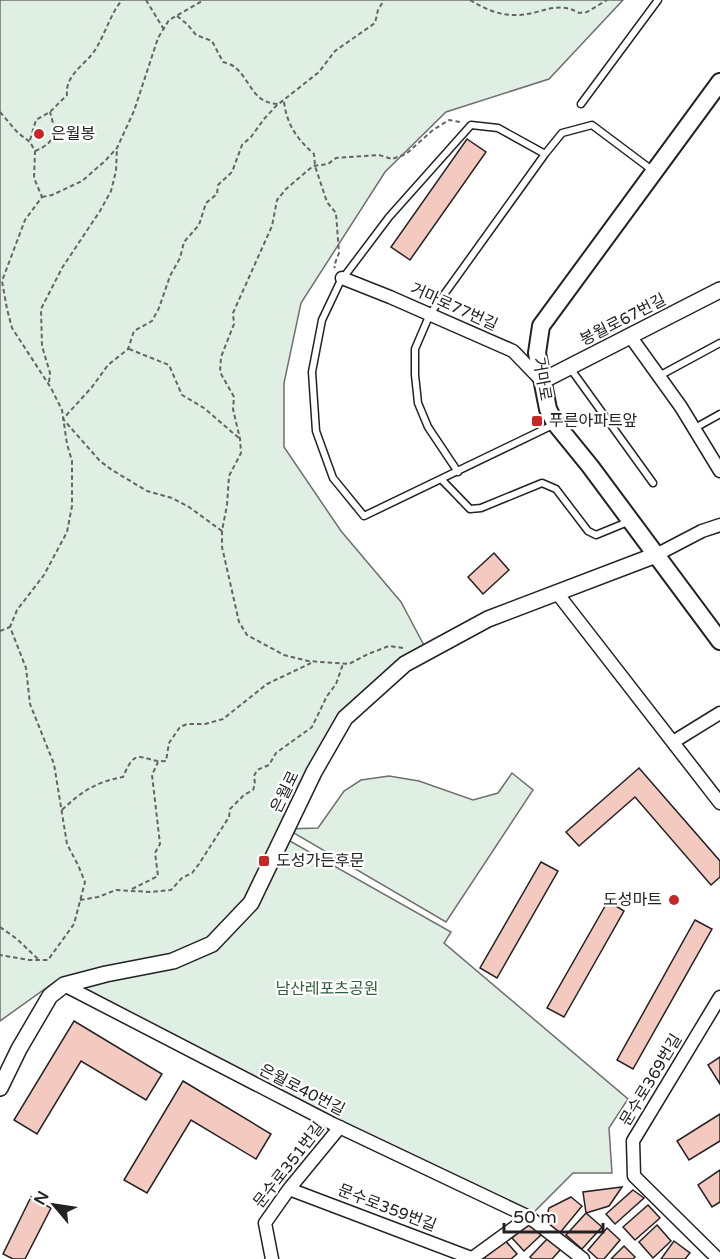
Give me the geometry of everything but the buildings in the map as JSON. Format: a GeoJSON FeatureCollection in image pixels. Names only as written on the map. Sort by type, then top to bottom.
{"type":"FeatureCollection","features":[{"type":"Feature","properties":{"kind":"main road","name":"거마로"},"geometry":{"type":"LineString","coordinates":[[720,82],[541,326],[537,353],[548,409],[555,423],[720,641]]}},
{"type":"Feature","properties":{"kind":"street","name":"거마로77번길"},"geometry":{"type":"LineString","coordinates":[[342,278],[513,351],[542,381]]}},
{"type":"Feature","properties":{"kind":"street","name":"봉월로67번길"},"geometry":{"type":"LineString","coordinates":[[542,381],[720,290]]}},
{"type":"Feature","properties":{"kind":"street"},"geometry":{"type":"LineString","coordinates":[[630,336],[695,428],[720,471]]}},
{"type":"Feature","properties":{"kind":"street"},"geometry":{"type":"LineString","coordinates":[[656,555],[702,531],[720,525]]}},
{"type":"Feature","properties":{"kind":"street","name":"은월로"},"geometry":{"type":"LineString","coordinates":[[0,1088],[19,1049],[50,996],[64,986],[105,974],[173,961],[212,944],[251,903],[314,772],[345,718],[405,664],[488,619],[656,555]]}},
{"type":"Feature","properties":{"kind":"street"},"geometry":{"type":"LineString","coordinates":[[558,593],[720,803]]}},
{"type":"Feature","properties":{"kind":"street"},"geometry":{"type":"LineString","coordinates":[[673,742],[720,713]]}},
{"type":"Feature","properties":{"kind":"street","name":"은월로40번길"},"geometry":{"type":"LineString","coordinates":[[64,986],[340,1127],[529,1217],[583,1259]]}},
{"type":"Feature","properties":{"kind":"street","name":"문수로369번길"},"geometry":{"type":"LineString","coordinates":[[718,1259],[634,1176],[633,1141],[720,997]]}},
{"type":"Feature","properties":{"kind":"street","name":"문수로351번길"},"geometry":{"type":"LineString","coordinates":[[272,1259],[265,1223],[289,1189],[340,1127]]}},
{"type":"Feature","properties":{"kind":"street","name":"문수로359번길"},"geometry":{"type":"LineString","coordinates":[[289,1189],[472,1258]]}},
{"type":"Feature","properties":{"kind":"street"},"geometry":{"type":"LineString","coordinates":[[472,1258],[529,1217]]}},
{"type":"Feature","properties":{"kind":"lane"},"geometry":{"type":"LineString","coordinates":[[580,105],[658,0]]}},
{"type":"Feature","properties":{"kind":"lane"},"geometry":{"type":"LineString","coordinates":[[545,154],[498,128],[471,125],[389,217],[342,278],[322,320],[312,372],[316,430],[333,478],[364,516],[555,423]]}},
{"type":"Feature","properties":{"kind":"lane"},"geometry":{"type":"LineString","coordinates":[[458,472],[428,427],[418,404],[415,349],[430,314],[562,133],[592,125],[654,171]]}},
{"type":"Feature","properties":{"kind":"lane"},"geometry":{"type":"LineString","coordinates":[[658,376],[720,343]]}},
{"type":"Feature","properties":{"kind":"lane"},"geometry":{"type":"LineString","coordinates":[[570,367],[653,483]]}},
{"type":"Feature","properties":{"kind":"lane"},"geometry":{"type":"LineString","coordinates":[[695,428],[720,414]]}},
{"type":"Feature","properties":{"kind":"lane"},"geometry":{"type":"LineString","coordinates":[[442,480],[470,509],[481,508],[542,483],[556,489],[588,531],[596,535],[630,521]]}},
{"type":"Feature","properties":{"kind":"path"},"geometry":{"type":"LineString","coordinates":[[30,142],[36,120],[50,112],[67,95],[66,88],[76,68],[93,52],[112,12],[122,0]]}},
{"type":"Feature","properties":{"kind":"path"},"geometry":{"type":"LineString","coordinates":[[146,0],[164,29]]}},
{"type":"Feature","properties":{"kind":"path"},"geometry":{"type":"LineString","coordinates":[[63,419],[108,365],[128,349],[134,332],[152,321],[170,276],[180,258],[184,242],[200,225],[206,203],[217,194],[218,186],[231,172],[242,145],[276,106],[284,102],[319,72],[335,51],[375,23],[378,10],[384,0]]}},
{"type":"Feature","properties":{"kind":"path"},"geometry":{"type":"LineString","coordinates":[[470,0],[486,9],[520,15],[550,4],[565,3],[579,13],[587,12],[607,0]]}},
{"type":"Feature","properties":{"kind":"path"},"geometry":{"type":"LineString","coordinates":[[0,955],[48,960],[74,924],[85,882],[67,844],[54,764],[30,704],[26,668],[10,627],[17,610],[44,575],[66,532],[72,506],[72,461],[62,410],[49,384],[12,328],[6,309],[2,281],[26,220],[42,197],[52,195],[82,180],[117,148],[134,111],[158,38],[169,20],[201,1]]}},
{"type":"Feature","properties":{"kind":"path"},"geometry":{"type":"LineString","coordinates":[[176,16],[196,35],[212,41],[223,62],[235,67],[261,100],[270,104],[278,104],[276,106]]}},
{"type":"Feature","properties":{"kind":"path"},"geometry":{"type":"LineString","coordinates":[[284,102],[285,115],[297,138],[314,154],[315,166],[327,202],[336,213],[339,253],[334,266],[342,278]]}},
{"type":"Feature","properties":{"kind":"path"},"geometry":{"type":"LineString","coordinates":[[0,112],[18,133],[30,142],[35,151],[34,178],[42,197]]}},
{"type":"Feature","properties":{"kind":"path"},"geometry":{"type":"LineString","coordinates":[[35,151],[47,146],[54,135],[55,129],[50,112]]}},
{"type":"Feature","properties":{"kind":"path"},"geometry":{"type":"LineString","coordinates":[[427,651],[389,646],[349,664],[314,662],[284,655],[247,634],[239,622],[222,548],[229,476],[241,453],[233,409],[234,397],[220,372],[221,357],[234,324],[233,313],[272,226],[277,201],[286,189],[315,166],[347,157],[379,155],[392,159],[406,154],[433,130],[449,120],[471,125]]}},
{"type":"Feature","properties":{"kind":"path"},"geometry":{"type":"LineString","coordinates":[[49,384],[50,374],[42,346],[41,309],[62,268],[111,191],[116,171],[117,148]]}},
{"type":"Feature","properties":{"kind":"path"},"geometry":{"type":"LineString","coordinates":[[128,349],[169,365],[182,395],[204,408],[240,440]]}},
{"type":"Feature","properties":{"kind":"path"},"geometry":{"type":"LineString","coordinates":[[63,419],[100,461],[112,470],[147,491],[172,498],[189,507],[222,531]]}},
{"type":"Feature","properties":{"kind":"path"},"geometry":{"type":"LineString","coordinates":[[0,631],[10,627]]}},
{"type":"Feature","properties":{"kind":"path"},"geometry":{"type":"LineString","coordinates":[[62,810],[75,798],[102,781],[123,777],[128,763],[134,758],[143,757],[158,762],[166,761],[172,736],[180,728],[187,724],[205,724],[223,719],[267,684],[314,662]]}},
{"type":"Feature","properties":{"kind":"path"},"geometry":{"type":"LineString","coordinates":[[80,900],[98,897],[116,890],[150,892],[171,890],[182,878],[192,873],[216,840],[229,818],[230,809],[253,789],[257,770],[269,765],[276,753],[312,727],[327,696],[336,684],[343,664]]}},
{"type":"Feature","properties":{"kind":"path"},"geometry":{"type":"LineString","coordinates":[[129,890],[158,876],[155,853],[160,844],[160,835],[152,775],[158,762]]}},
{"type":"Feature","properties":{"kind":"path"},"geometry":{"type":"LineString","coordinates":[[0,927],[17,939],[39,960]]}},
{"type":"Feature","properties":{"kind":"green space","name":"남산레포츠공원"},"geometry":{"type":"Polygon","coordinates":[[[0,0],[623,0],[549,79],[446,112],[385,172],[301,303],[284,383],[284,447],[341,531],[401,602],[427,651],[338,714],[264,861],[251,903],[283,837],[451,932],[444,943],[628,1099],[609,1128],[612,1173],[573,1173],[529,1217],[71,983],[208,945],[56,981],[0,1021],[0,0]]]}},
{"type":"Feature","properties":{"kind":"green space"},"geometry":{"type":"Polygon","coordinates":[[[512,773],[533,790],[446,922],[287,829],[318,828],[344,791],[361,780],[389,776],[419,781],[473,800],[498,793],[512,773]]]}},
{"type":"Feature","properties":{"kind":"place","name":"은월봉"},"geometry":{"type":"Point","coordinates":[39,134]}},
{"type":"Feature","properties":{"kind":"place","name":"푸른아파트앞"},"geometry":{"type":"Point","coordinates":[537,421]}},
{"type":"Feature","properties":{"kind":"place","name":"도성가든후문"},"geometry":{"type":"Point","coordinates":[264,861]}},
{"type":"Feature","properties":{"kind":"place","name":"도성마트"},"geometry":{"type":"Point","coordinates":[674,900]}}]}
